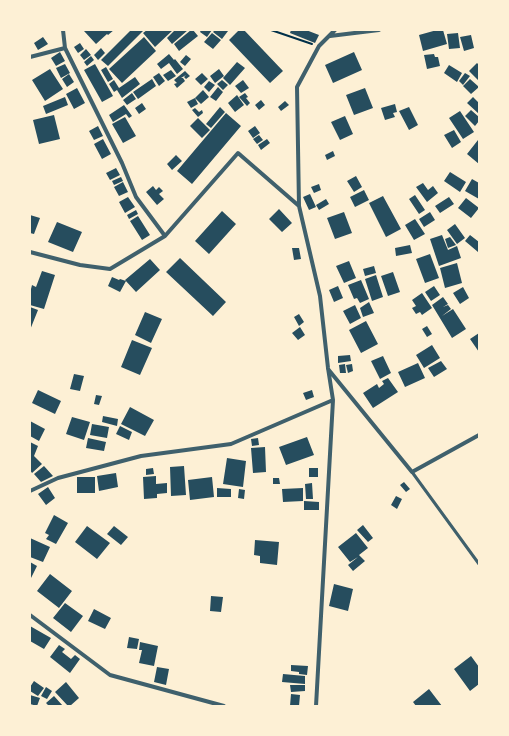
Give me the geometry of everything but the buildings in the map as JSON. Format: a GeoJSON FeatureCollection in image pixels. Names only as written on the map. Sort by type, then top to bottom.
{"type":"FeatureCollection","features":[{"type":"Feature","properties":{"kind":"street"},"geometry":{"type":"LineString","coordinates":[[63,30],[65,48],[122,163],[136,197],[165,236]]}},
{"type":"Feature","properties":{"kind":"street"},"geometry":{"type":"LineString","coordinates":[[316,706],[333,400],[320,296],[299,206],[297,88],[319,46],[335,30]]}},
{"type":"Feature","properties":{"kind":"street"},"geometry":{"type":"LineString","coordinates":[[329,36],[379,30]]}},
{"type":"Feature","properties":{"kind":"street"},"geometry":{"type":"LineString","coordinates":[[30,57],[65,48]]}},
{"type":"Feature","properties":{"kind":"street"},"geometry":{"type":"LineString","coordinates":[[30,252],[80,265],[110,269],[165,236],[238,153],[299,206]]}},
{"type":"Feature","properties":{"kind":"street"},"geometry":{"type":"LineString","coordinates":[[328,368],[412,472],[479,435]]}},
{"type":"Feature","properties":{"kind":"street"},"geometry":{"type":"LineString","coordinates":[[30,491],[58,478],[141,456],[231,444],[333,400]]}},
{"type":"Feature","properties":{"kind":"street"},"geometry":{"type":"LineString","coordinates":[[30,615],[110,675],[224,706]]}},
{"type":"Feature","properties":{"kind":"lane"},"geometry":{"type":"LineString","coordinates":[[412,472],[479,564]]}},
{"type":"Feature","properties":{"kind":"path"},"geometry":{"type":"LineString","coordinates":[[271,30],[319,46]]}}]}
